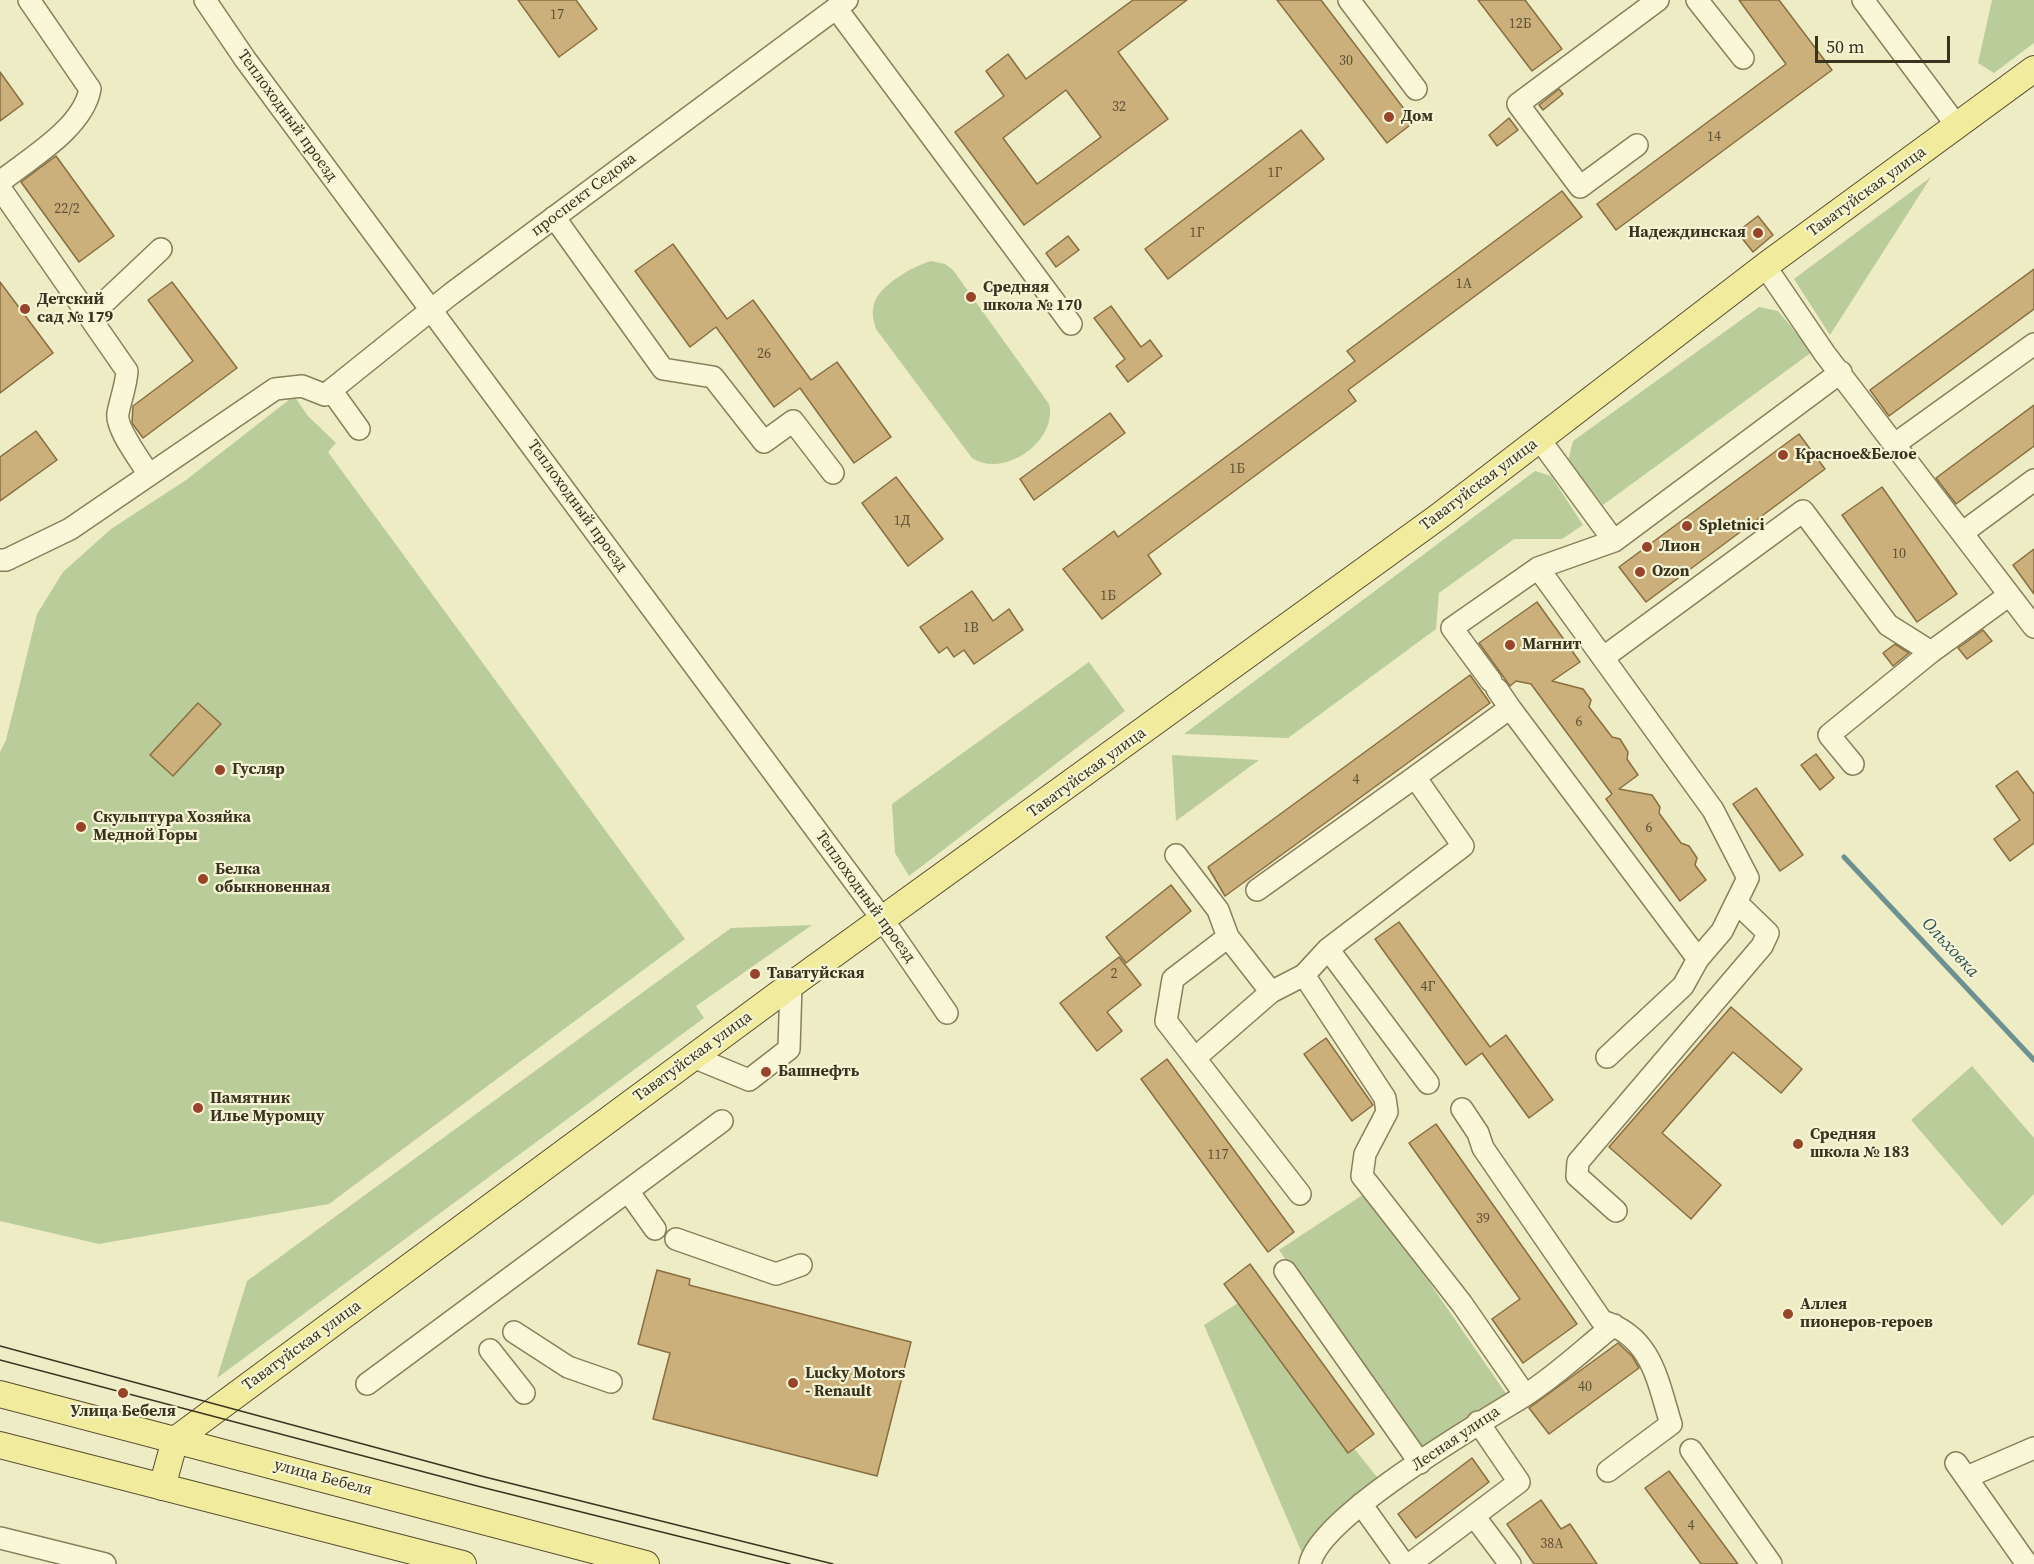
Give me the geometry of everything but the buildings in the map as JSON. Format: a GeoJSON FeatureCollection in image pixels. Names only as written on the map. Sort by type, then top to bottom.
{"type":"FeatureCollection","features":[{"type":"Feature","properties":{"kind":"main road","name":"Таватуйская улица"},"geometry":{"type":"LineString","coordinates":[[175,1440],[791,985],[1149,728],[1540,440],[1765,266],[2034,69]]}},
{"type":"Feature","properties":{"kind":"main road","name":"улица Бебеля"},"geometry":{"type":"LineString","coordinates":[[0,1394],[646,1564]]}},
{"type":"Feature","properties":{"kind":"main road"},"geometry":{"type":"LineString","coordinates":[[162,1487],[175,1440]]}},
{"type":"Feature","properties":{"kind":"main road"},"geometry":{"type":"LineString","coordinates":[[0,1445],[463,1564]]}},
{"type":"Feature","properties":{"kind":"street"},"geometry":{"type":"LineString","coordinates":[[0,182],[77,120],[87,105],[90,90],[29,0]]}},
{"type":"Feature","properties":{"kind":"street","name":"Теплоходный проезд"},"geometry":{"type":"LineString","coordinates":[[204,0],[252,68],[884,920],[947,1013]]}},
{"type":"Feature","properties":{"kind":"street"},"geometry":{"type":"LineString","coordinates":[[1350,0],[1416,89]]}},
{"type":"Feature","properties":{"kind":"street"},"geometry":{"type":"LineString","coordinates":[[1637,145],[1580,187],[1518,104],[1658,0]]}},
{"type":"Feature","properties":{"kind":"street"},"geometry":{"type":"LineString","coordinates":[[1697,0],[1743,58]]}},
{"type":"Feature","properties":{"kind":"street"},"geometry":{"type":"LineString","coordinates":[[1863,0],[1957,126]]}},
{"type":"Feature","properties":{"kind":"street"},"geometry":{"type":"LineString","coordinates":[[842,4],[1071,324]]}},
{"type":"Feature","properties":{"kind":"street","name":"проспект Седова"},"geometry":{"type":"LineString","coordinates":[[328,392],[554,217],[842,4]]}},
{"type":"Feature","properties":{"kind":"street"},"geometry":{"type":"LineString","coordinates":[[0,188],[91,315],[127,371],[126,389],[117,415],[119,426],[150,475]]}},
{"type":"Feature","properties":{"kind":"street"},"geometry":{"type":"LineString","coordinates":[[554,217],[663,369],[713,377],[764,442],[793,421],[833,474]]}},
{"type":"Feature","properties":{"kind":"street"},"geometry":{"type":"LineString","coordinates":[[91,315],[161,249]]}},
{"type":"Feature","properties":{"kind":"street"},"geometry":{"type":"LineString","coordinates":[[1765,266],[1841,372],[2008,596],[2034,627]]}},
{"type":"Feature","properties":{"kind":"street"},"geometry":{"type":"LineString","coordinates":[[1895,444],[2034,344]]}},
{"type":"Feature","properties":{"kind":"street"},"geometry":{"type":"LineString","coordinates":[[1698,959],[1452,628],[1538,568],[1614,541],[1841,372]]}},
{"type":"Feature","properties":{"kind":"street"},"geometry":{"type":"LineString","coordinates":[[0,560],[6,560],[70,530],[275,389],[302,386],[328,392],[359,429]]}},
{"type":"Feature","properties":{"kind":"street"},"geometry":{"type":"LineString","coordinates":[[1540,440],[1614,541]]}},
{"type":"Feature","properties":{"kind":"street"},"geometry":{"type":"LineString","coordinates":[[1962,533],[2034,480]]}},
{"type":"Feature","properties":{"kind":"street"},"geometry":{"type":"LineString","coordinates":[[1604,657],[1803,511],[1888,625],[1931,652]]}},
{"type":"Feature","properties":{"kind":"street"},"geometry":{"type":"LineString","coordinates":[[1538,568],[1713,810],[1748,878],[1722,931],[1698,959],[1683,986],[1607,1057]]}},
{"type":"Feature","properties":{"kind":"street"},"geometry":{"type":"LineString","coordinates":[[1853,764],[1829,735],[1931,652],[2008,596]]}},
{"type":"Feature","properties":{"kind":"street"},"geometry":{"type":"LineString","coordinates":[[1257,890],[1510,708]]}},
{"type":"Feature","properties":{"kind":"street"},"geometry":{"type":"LineString","coordinates":[[1196,1058],[1271,992],[1304,975],[1328,949],[1463,846],[1415,777]]}},
{"type":"Feature","properties":{"kind":"street"},"geometry":{"type":"LineString","coordinates":[[1176,855],[1218,910],[1228,937],[1271,992]]}},
{"type":"Feature","properties":{"kind":"street"},"geometry":{"type":"LineString","coordinates":[[1616,1211],[1577,1176],[1578,1162],[1762,946],[1768,933],[1737,903]]}},
{"type":"Feature","properties":{"kind":"street"},"geometry":{"type":"LineString","coordinates":[[1228,937],[1173,979],[1166,1021],[1300,1194]]}},
{"type":"Feature","properties":{"kind":"street"},"geometry":{"type":"LineString","coordinates":[[1328,949],[1428,1083]]}},
{"type":"Feature","properties":{"kind":"street"},"geometry":{"type":"LineString","coordinates":[[1304,975],[1386,1098],[1387,1112],[1365,1154],[1362,1176],[1462,1304],[1526,1395]]}},
{"type":"Feature","properties":{"kind":"street"},"geometry":{"type":"LineString","coordinates":[[693,1057],[749,1080],[789,1048],[791,985]]}},
{"type":"Feature","properties":{"kind":"street"},"geometry":{"type":"LineString","coordinates":[[1462,1109],[1478,1133],[1483,1148],[1602,1321],[1614,1325],[1635,1339],[1650,1359],[1671,1424],[1608,1471]]}},
{"type":"Feature","properties":{"kind":"street"},"geometry":{"type":"LineString","coordinates":[[367,1384],[722,1121]]}},
{"type":"Feature","properties":{"kind":"street"},"geometry":{"type":"LineString","coordinates":[[628,1191],[655,1229]]}},
{"type":"Feature","properties":{"kind":"street"},"geometry":{"type":"LineString","coordinates":[[676,1239],[776,1274],[801,1265]]}},
{"type":"Feature","properties":{"kind":"street"},"geometry":{"type":"LineString","coordinates":[[1285,1271],[1420,1462]]}},
{"type":"Feature","properties":{"kind":"street","name":"Лесная улица"},"geometry":{"type":"LineString","coordinates":[[1310,1564],[1313,1552],[1361,1504],[1478,1422],[1526,1395],[1614,1325]]}},
{"type":"Feature","properties":{"kind":"street"},"geometry":{"type":"LineString","coordinates":[[513,1332],[568,1367],[611,1382]]}},
{"type":"Feature","properties":{"kind":"street"},"geometry":{"type":"LineString","coordinates":[[490,1350],[524,1393]]}},
{"type":"Feature","properties":{"kind":"street"},"geometry":{"type":"LineString","coordinates":[[1410,1564],[1519,1482],[1478,1422]]}},
{"type":"Feature","properties":{"kind":"street"},"geometry":{"type":"LineString","coordinates":[[2027,1564],[1962,1470],[2034,1448]]}},
{"type":"Feature","properties":{"kind":"street"},"geometry":{"type":"LineString","coordinates":[[1691,1450],[1771,1564]]}},
{"type":"Feature","properties":{"kind":"street"},"geometry":{"type":"LineString","coordinates":[[1361,1504],[1404,1564]]}},
{"type":"Feature","properties":{"kind":"street"},"geometry":{"type":"LineString","coordinates":[[1474,1516],[1510,1564]]}},
{"type":"Feature","properties":{"kind":"street"},"geometry":{"type":"LineString","coordinates":[[0,1538],[105,1564]]}},
{"type":"Feature","properties":{"kind":"green space"},"geometry":{"type":"Polygon","coordinates":[[[1992,0],[2034,0],[2034,43],[1994,73],[1978,63],[1992,0]]]}},
{"type":"Feature","properties":{"kind":"green space"},"geometry":{"type":"Polygon","coordinates":[[[1931,177],[1830,335],[1794,279],[1931,177]]]}},
{"type":"Feature","properties":{"kind":"green space"},"geometry":{"type":"Polygon","coordinates":[[[931,261],[945,264],[953,270],[1049,404],[1050,418],[1045,431],[1026,453],[1013,460],[999,464],[985,463],[972,458],[876,329],[873,308],[879,294],[900,276],[931,261]]]}},
{"type":"Feature","properties":{"kind":"green space"},"geometry":{"type":"Polygon","coordinates":[[[1759,307],[1778,311],[1812,352],[1603,505],[1568,461],[1573,441],[1759,307]]]}},
{"type":"Feature","properties":{"kind":"green space"},"geometry":{"type":"Polygon","coordinates":[[[294,396],[308,416],[336,443],[328,452],[685,939],[329,1204],[99,1244],[0,1221],[0,752],[6,740],[37,614],[63,572],[111,529],[186,480],[294,396]]]}},
{"type":"Feature","properties":{"kind":"green space"},"geometry":{"type":"Polygon","coordinates":[[[1535,471],[1551,476],[1583,525],[1562,539],[1514,539],[1439,593],[1436,629],[1288,738],[1184,734],[1535,471]]]}},
{"type":"Feature","properties":{"kind":"green space"},"geometry":{"type":"Polygon","coordinates":[[[1089,662],[1125,711],[909,876],[895,853],[892,804],[1089,662]]]}},
{"type":"Feature","properties":{"kind":"green space"},"geometry":{"type":"Polygon","coordinates":[[[1172,755],[1259,760],[1176,821],[1172,755]]]}},
{"type":"Feature","properties":{"kind":"green space"},"geometry":{"type":"Polygon","coordinates":[[[812,925],[696,1006],[704,1018],[217,1378],[247,1281],[731,928],[812,925]]]}},
{"type":"Feature","properties":{"kind":"green space"},"geometry":{"type":"Polygon","coordinates":[[[1972,1066],[2034,1138],[2034,1194],[2002,1226],[1911,1120],[1972,1066]]]}},
{"type":"Feature","properties":{"kind":"green space"},"geometry":{"type":"Polygon","coordinates":[[[1367,1192],[1507,1395],[1424,1460],[1279,1250],[1367,1192]]]}},
{"type":"Feature","properties":{"kind":"green space"},"geometry":{"type":"Polygon","coordinates":[[[1238,1303],[1385,1487],[1302,1553],[1204,1325],[1238,1303]]]}},
{"type":"Feature","properties":{"kind":"waterway","name":"Ольховка"},"geometry":{"type":"LineString","coordinates":[[1844,857],[2034,1060]]}},
{"type":"Feature","properties":{"kind":"tram line"},"geometry":{"type":"LineString","coordinates":[[0,1346],[485,1477],[833,1564]]}},
{"type":"Feature","properties":{"kind":"tram line"},"geometry":{"type":"LineString","coordinates":[[0,1360],[481,1487],[790,1564]]}},
{"type":"Feature","properties":{"kind":"place","name":"Дом"},"geometry":{"type":"Point","coordinates":[1389,117]}},
{"type":"Feature","properties":{"kind":"place","name":"Надеждинская"},"geometry":{"type":"Point","coordinates":[1758,233]}},
{"type":"Feature","properties":{"kind":"place","name":"Средняя школа № 170"},"geometry":{"type":"Point","coordinates":[971,297]}},
{"type":"Feature","properties":{"kind":"place","name":"Детский сад № 179"},"geometry":{"type":"Point","coordinates":[25,309]}},
{"type":"Feature","properties":{"kind":"place","name":"Красное&Белое"},"geometry":{"type":"Point","coordinates":[1783,455]}},
{"type":"Feature","properties":{"kind":"place","name":"Spletnici"},"geometry":{"type":"Point","coordinates":[1687,526]}},
{"type":"Feature","properties":{"kind":"place","name":"Лион"},"geometry":{"type":"Point","coordinates":[1647,547]}},
{"type":"Feature","properties":{"kind":"place","name":"Ozon"},"geometry":{"type":"Point","coordinates":[1640,572]}},
{"type":"Feature","properties":{"kind":"place","name":"Магнит"},"geometry":{"type":"Point","coordinates":[1510,645]}},
{"type":"Feature","properties":{"kind":"place","name":"Гусляр"},"geometry":{"type":"Point","coordinates":[220,770]}},
{"type":"Feature","properties":{"kind":"place","name":"Скульптура Хозяйка Медной Горы"},"geometry":{"type":"Point","coordinates":[81,827]}},
{"type":"Feature","properties":{"kind":"place","name":"Белка обыкновенная"},"geometry":{"type":"Point","coordinates":[203,879]}},
{"type":"Feature","properties":{"kind":"place","name":"Таватуйская"},"geometry":{"type":"Point","coordinates":[755,974]}},
{"type":"Feature","properties":{"kind":"place","name":"Башнефть"},"geometry":{"type":"Point","coordinates":[766,1072]}},
{"type":"Feature","properties":{"kind":"place","name":"Памятник Илье Муромцу"},"geometry":{"type":"Point","coordinates":[198,1108]}},
{"type":"Feature","properties":{"kind":"place","name":"Средняя школа № 183"},"geometry":{"type":"Point","coordinates":[1798,1144]}},
{"type":"Feature","properties":{"kind":"place","name":"Аллея пионеров-героев"},"geometry":{"type":"Point","coordinates":[1788,1314]}},
{"type":"Feature","properties":{"kind":"place","name":"Lucky Motors - Renault"},"geometry":{"type":"Point","coordinates":[793,1383]}},
{"type":"Feature","properties":{"kind":"place","name":"Улица Бебеля"},"geometry":{"type":"Point","coordinates":[123,1393]}}]}
